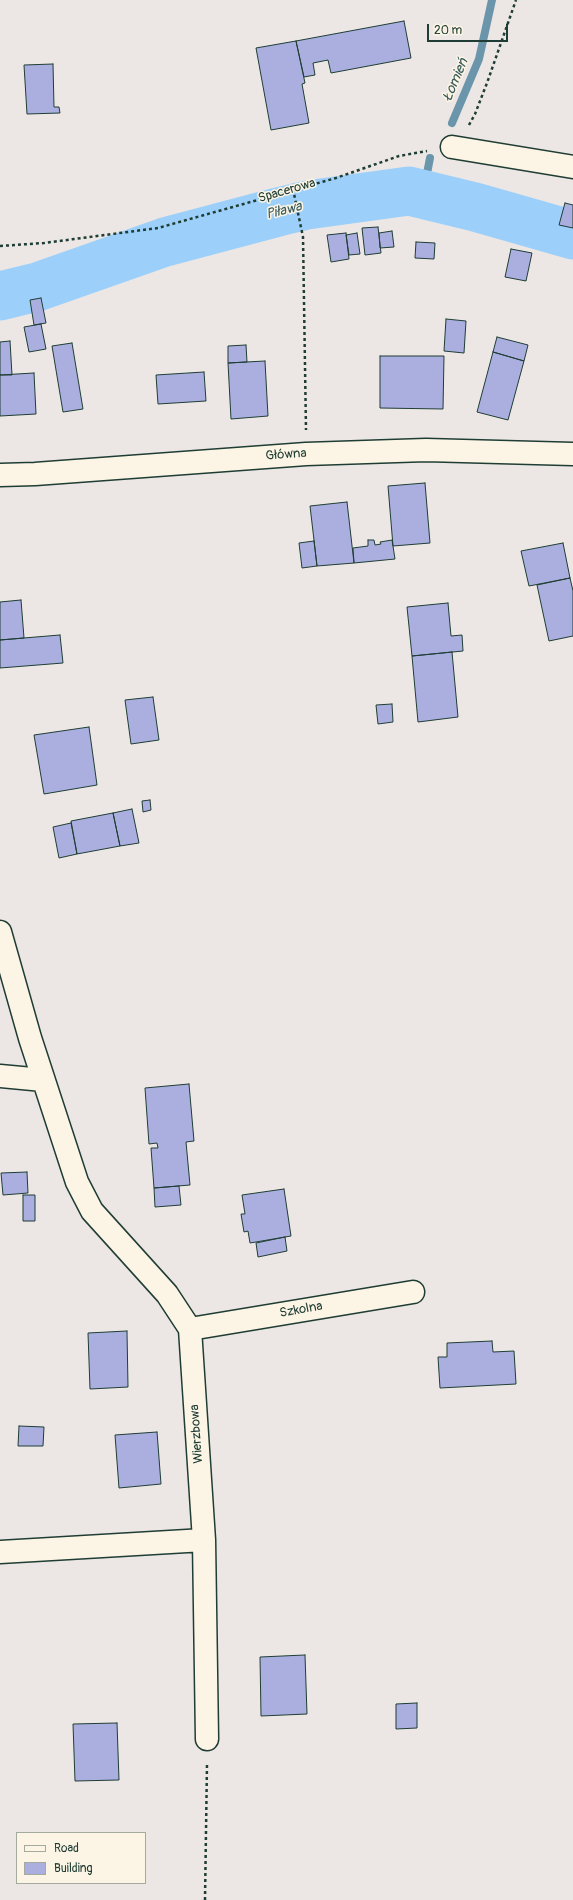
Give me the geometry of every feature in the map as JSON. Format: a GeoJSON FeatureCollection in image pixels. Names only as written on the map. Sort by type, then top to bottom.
{"type":"FeatureCollection","features":[{"type":"Feature","properties":{"kind":"street"},"geometry":{"type":"LineString","coordinates":[[452,147],[573,167]]}},
{"type":"Feature","properties":{"kind":"street","name":"Główna"},"geometry":{"type":"LineString","coordinates":[[0,475],[306,454],[426,450],[573,454]]}},
{"type":"Feature","properties":{"kind":"street"},"geometry":{"type":"LineString","coordinates":[[0,932],[43,1080],[77,1182],[92,1211],[166,1294],[190,1329]]}},
{"type":"Feature","properties":{"kind":"street"},"geometry":{"type":"LineString","coordinates":[[0,1076],[43,1080]]}},
{"type":"Feature","properties":{"kind":"street","name":"Szkolna"},"geometry":{"type":"LineString","coordinates":[[190,1329],[413,1292]]}},
{"type":"Feature","properties":{"kind":"street","name":"Wierzbowa"},"geometry":{"type":"LineString","coordinates":[[190,1329],[204,1540],[207,1739]]}},
{"type":"Feature","properties":{"kind":"street"},"geometry":{"type":"LineString","coordinates":[[0,1552],[204,1540]]}},
{"type":"Feature","properties":{"kind":"path"},"geometry":{"type":"LineString","coordinates":[[452,147],[464,134],[475,114],[516,0]]}},
{"type":"Feature","properties":{"kind":"path","name":"Spacerowa"},"geometry":{"type":"LineString","coordinates":[[0,246],[44,244],[158,228],[336,178],[399,156],[452,147]]}},
{"type":"Feature","properties":{"kind":"path"},"geometry":{"type":"LineString","coordinates":[[293,189],[303,237],[306,454]]}},
{"type":"Feature","properties":{"kind":"path"},"geometry":{"type":"LineString","coordinates":[[205,1900],[207,1739]]}},
{"type":"Feature","properties":{"kind":"building"},"geometry":{"type":"Polygon","coordinates":[[[404,21],[411,58],[331,73],[328,60],[313,63],[315,75],[304,77],[296,41],[404,21]]]}},
{"type":"Feature","properties":{"kind":"building"},"geometry":{"type":"Polygon","coordinates":[[[296,41],[305,83],[302,84],[309,123],[271,130],[256,48],[296,41]]]}},
{"type":"Feature","properties":{"kind":"building"},"geometry":{"type":"Polygon","coordinates":[[[53,64],[54,107],[59,107],[60,113],[27,114],[24,65],[53,64]]]}},
{"type":"Feature","properties":{"kind":"building"},"geometry":{"type":"Polygon","coordinates":[[[565,203],[573,205],[573,228],[559,225],[565,203]]]}},
{"type":"Feature","properties":{"kind":"building"},"geometry":{"type":"Polygon","coordinates":[[[378,227],[381,253],[365,255],[362,228],[378,227]]]}},
{"type":"Feature","properties":{"kind":"building"},"geometry":{"type":"Polygon","coordinates":[[[392,231],[394,247],[380,248],[379,233],[392,231]]]}},
{"type":"Feature","properties":{"kind":"building"},"geometry":{"type":"Polygon","coordinates":[[[346,233],[349,259],[331,262],[327,235],[346,233]]]}},
{"type":"Feature","properties":{"kind":"building"},"geometry":{"type":"Polygon","coordinates":[[[357,233],[360,254],[349,255],[346,235],[357,233]]]}},
{"type":"Feature","properties":{"kind":"building"},"geometry":{"type":"Polygon","coordinates":[[[416,242],[435,243],[434,259],[415,258],[416,242]]]}},
{"type":"Feature","properties":{"kind":"building"},"geometry":{"type":"Polygon","coordinates":[[[511,249],[532,253],[526,281],[505,277],[511,249]]]}},
{"type":"Feature","properties":{"kind":"building"},"geometry":{"type":"Polygon","coordinates":[[[41,298],[46,323],[34,325],[30,300],[41,298]]]}},
{"type":"Feature","properties":{"kind":"building"},"geometry":{"type":"Polygon","coordinates":[[[446,319],[466,321],[464,353],[444,351],[446,319]]]}},
{"type":"Feature","properties":{"kind":"building"},"geometry":{"type":"Polygon","coordinates":[[[41,324],[46,349],[29,352],[24,327],[41,324]]]}},
{"type":"Feature","properties":{"kind":"building"},"geometry":{"type":"Polygon","coordinates":[[[497,337],[528,345],[524,361],[493,352],[497,337]]]}},
{"type":"Feature","properties":{"kind":"building"},"geometry":{"type":"Polygon","coordinates":[[[10,341],[12,375],[0,375],[0,342],[10,341]]]}},
{"type":"Feature","properties":{"kind":"building"},"geometry":{"type":"Polygon","coordinates":[[[72,343],[83,409],[63,412],[52,346],[72,343]]]}},
{"type":"Feature","properties":{"kind":"building"},"geometry":{"type":"Polygon","coordinates":[[[246,345],[247,362],[228,363],[228,346],[246,345]]]}},
{"type":"Feature","properties":{"kind":"building"},"geometry":{"type":"Polygon","coordinates":[[[493,352],[524,361],[508,420],[477,412],[493,352]]]}},
{"type":"Feature","properties":{"kind":"building"},"geometry":{"type":"Polygon","coordinates":[[[380,356],[444,356],[443,409],[380,408],[380,356]]]}},
{"type":"Feature","properties":{"kind":"building"},"geometry":{"type":"Polygon","coordinates":[[[265,361],[268,416],[231,419],[228,363],[265,361]]]}},
{"type":"Feature","properties":{"kind":"building"},"geometry":{"type":"Polygon","coordinates":[[[204,372],[206,401],[158,404],[156,375],[204,372]]]}},
{"type":"Feature","properties":{"kind":"building"},"geometry":{"type":"Polygon","coordinates":[[[34,373],[36,414],[0,416],[0,375],[34,373]]]}},
{"type":"Feature","properties":{"kind":"building"},"geometry":{"type":"Polygon","coordinates":[[[425,483],[430,543],[393,546],[388,486],[425,483]]]}},
{"type":"Feature","properties":{"kind":"building"},"geometry":{"type":"Polygon","coordinates":[[[347,502],[354,563],[317,566],[310,506],[347,502]]]}},
{"type":"Feature","properties":{"kind":"building"},"geometry":{"type":"Polygon","coordinates":[[[368,540],[374,540],[375,545],[381,544],[380,542],[392,540],[395,559],[354,563],[353,548],[368,546],[368,540]]]}},
{"type":"Feature","properties":{"kind":"building"},"geometry":{"type":"Polygon","coordinates":[[[314,541],[317,566],[302,568],[299,543],[314,541]]]}},
{"type":"Feature","properties":{"kind":"building"},"geometry":{"type":"Polygon","coordinates":[[[563,543],[570,578],[529,586],[521,551],[563,543]]]}},
{"type":"Feature","properties":{"kind":"building"},"geometry":{"type":"Polygon","coordinates":[[[570,578],[573,591],[573,636],[549,641],[537,585],[570,578]]]}},
{"type":"Feature","properties":{"kind":"building"},"geometry":{"type":"Polygon","coordinates":[[[21,600],[24,638],[0,640],[0,602],[21,600]]]}},
{"type":"Feature","properties":{"kind":"building"},"geometry":{"type":"Polygon","coordinates":[[[448,603],[451,636],[462,635],[463,651],[412,656],[407,607],[448,603]]]}},
{"type":"Feature","properties":{"kind":"building"},"geometry":{"type":"Polygon","coordinates":[[[60,635],[63,663],[0,668],[0,640],[60,635]]]}},
{"type":"Feature","properties":{"kind":"building"},"geometry":{"type":"Polygon","coordinates":[[[452,652],[458,717],[418,722],[412,656],[452,652]]]}},
{"type":"Feature","properties":{"kind":"building"},"geometry":{"type":"Polygon","coordinates":[[[153,697],[159,740],[131,744],[125,700],[153,697]]]}},
{"type":"Feature","properties":{"kind":"building"},"geometry":{"type":"Polygon","coordinates":[[[392,704],[393,722],[378,724],[376,705],[392,704]]]}},
{"type":"Feature","properties":{"kind":"building"},"geometry":{"type":"Polygon","coordinates":[[[89,727],[97,785],[44,794],[34,735],[89,727]]]}},
{"type":"Feature","properties":{"kind":"building"},"geometry":{"type":"Polygon","coordinates":[[[150,800],[151,810],[143,812],[142,801],[150,800]]]}},
{"type":"Feature","properties":{"kind":"building"},"geometry":{"type":"Polygon","coordinates":[[[132,809],[139,843],[120,846],[113,813],[132,809]]]}},
{"type":"Feature","properties":{"kind":"building"},"geometry":{"type":"Polygon","coordinates":[[[113,813],[120,846],[77,854],[71,821],[113,813]]]}},
{"type":"Feature","properties":{"kind":"building"},"geometry":{"type":"Polygon","coordinates":[[[71,823],[77,854],[59,858],[53,827],[71,823]]]}},
{"type":"Feature","properties":{"kind":"building"},"geometry":{"type":"Polygon","coordinates":[[[189,1084],[194,1141],[186,1142],[190,1185],[154,1188],[151,1148],[158,1148],[157,1143],[149,1144],[145,1088],[189,1084]]]}},
{"type":"Feature","properties":{"kind":"building"},"geometry":{"type":"Polygon","coordinates":[[[27,1172],[28,1193],[3,1195],[1,1173],[27,1172]]]}},
{"type":"Feature","properties":{"kind":"building"},"geometry":{"type":"Polygon","coordinates":[[[179,1186],[181,1205],[155,1207],[154,1188],[179,1186]]]}},
{"type":"Feature","properties":{"kind":"building"},"geometry":{"type":"Polygon","coordinates":[[[284,1189],[291,1236],[250,1243],[248,1231],[244,1232],[241,1214],[245,1214],[242,1195],[284,1189]]]}},
{"type":"Feature","properties":{"kind":"building"},"geometry":{"type":"Polygon","coordinates":[[[23,1195],[35,1195],[35,1221],[23,1221],[23,1195]]]}},
{"type":"Feature","properties":{"kind":"building"},"geometry":{"type":"Polygon","coordinates":[[[285,1237],[287,1251],[258,1257],[256,1243],[285,1237]]]}},
{"type":"Feature","properties":{"kind":"building"},"geometry":{"type":"Polygon","coordinates":[[[127,1331],[128,1387],[90,1389],[88,1333],[127,1331]]]}},
{"type":"Feature","properties":{"kind":"building"},"geometry":{"type":"Polygon","coordinates":[[[492,1341],[493,1352],[514,1351],[516,1384],[440,1388],[438,1357],[447,1357],[447,1343],[492,1341]]]}},
{"type":"Feature","properties":{"kind":"building"},"geometry":{"type":"Polygon","coordinates":[[[19,1426],[44,1427],[43,1446],[18,1446],[19,1426]]]}},
{"type":"Feature","properties":{"kind":"building"},"geometry":{"type":"Polygon","coordinates":[[[157,1432],[161,1484],[119,1488],[115,1435],[157,1432]]]}},
{"type":"Feature","properties":{"kind":"building"},"geometry":{"type":"Polygon","coordinates":[[[305,1655],[307,1714],[261,1716],[260,1657],[305,1655]]]}},
{"type":"Feature","properties":{"kind":"building"},"geometry":{"type":"Polygon","coordinates":[[[417,1703],[417,1728],[396,1729],[396,1704],[417,1703]]]}},
{"type":"Feature","properties":{"kind":"building"},"geometry":{"type":"Polygon","coordinates":[[[117,1723],[119,1780],[75,1781],[73,1724],[117,1723]]]}},
{"type":"Feature","properties":{"kind":"waterway","name":"Łomień"},"geometry":{"type":"LineString","coordinates":[[452,123],[479,59],[492,0]]}},
{"type":"Feature","properties":{"kind":"waterway","name":"Łomień"},"geometry":{"type":"LineString","coordinates":[[423,194],[430,158]]}},
{"type":"Feature","properties":{"kind":"waterway","name":"Piława"},"geometry":{"type":"LineString","coordinates":[[0,296],[37,287],[165,242],[278,212],[307,205],[409,191],[475,207],[573,235]]}}]}
